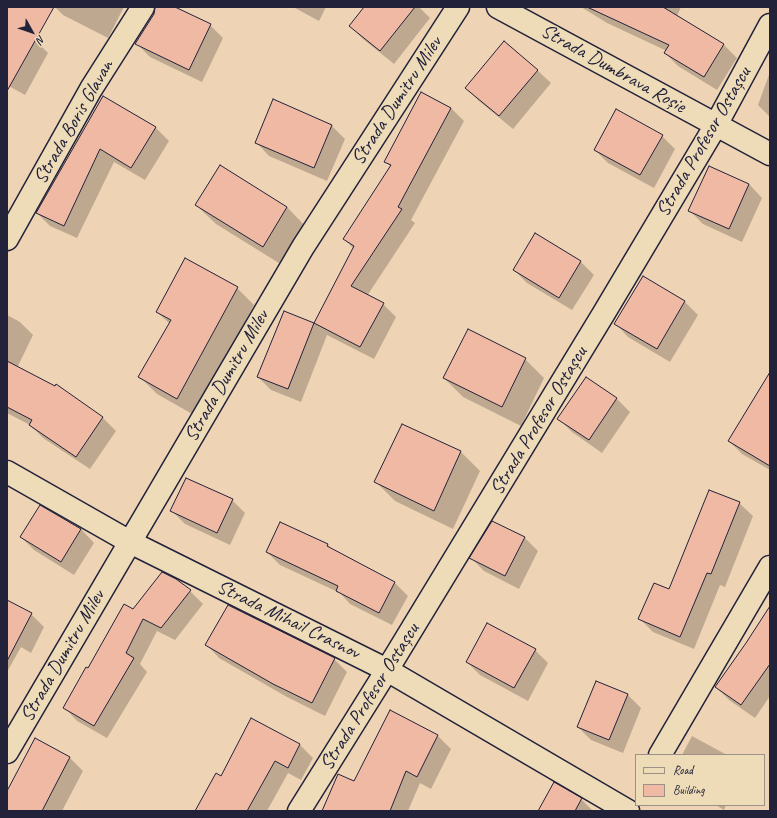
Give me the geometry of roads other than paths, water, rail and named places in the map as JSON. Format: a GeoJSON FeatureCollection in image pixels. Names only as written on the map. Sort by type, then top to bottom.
{"type":"FeatureCollection","features":[{"type":"Feature","properties":{"kind":"street","name":"Strada Boris Glavan"},"geometry":{"type":"LineString","coordinates":[[7,239],[91,89],[143,7]]}},
{"type":"Feature","properties":{"kind":"street","name":"Strada Dumitru Milev"},"geometry":{"type":"LineString","coordinates":[[7,752],[303,247],[458,7]]}},
{"type":"Feature","properties":{"kind":"street","name":"Strada Dumbrava Roșie"},"geometry":{"type":"LineString","coordinates":[[498,7],[770,154]]}},
{"type":"Feature","properties":{"kind":"street","name":"Strada Profesor Ostașcu"},"geometry":{"type":"LineString","coordinates":[[299,811],[387,670],[600,320],[716,125],[770,25]]}},
{"type":"Feature","properties":{"kind":"street","name":"Strada Mihail Crasnov"},"geometry":{"type":"LineString","coordinates":[[7,472],[130,542],[387,670],[628,811]]}},
{"type":"Feature","properties":{"kind":"street"},"geometry":{"type":"LineString","coordinates":[[661,754],[770,567]]}},
{"type":"Feature","properties":{"kind":"street"},"geometry":{"type":"LineString","coordinates":[[628,811],[635,798]]}}]}
